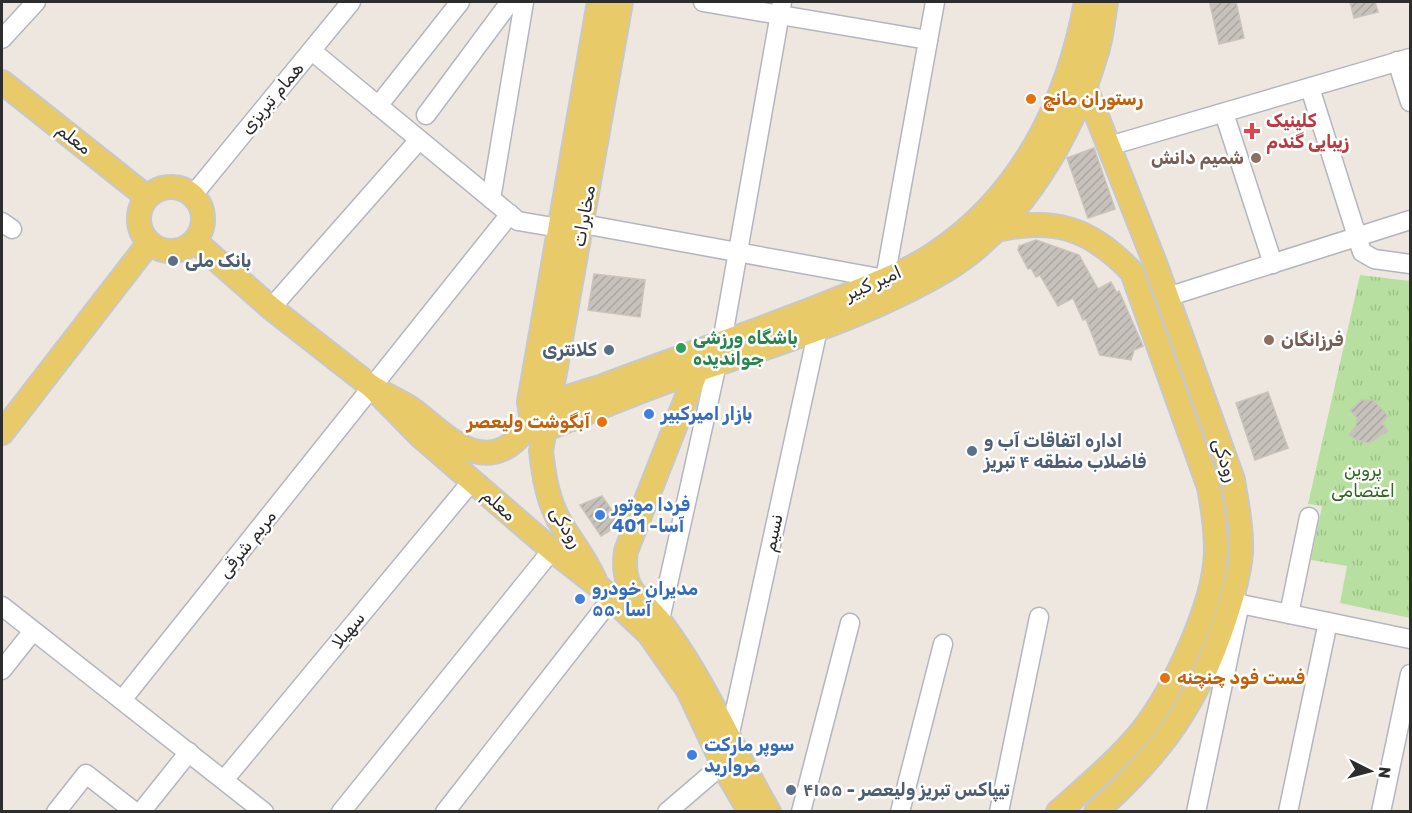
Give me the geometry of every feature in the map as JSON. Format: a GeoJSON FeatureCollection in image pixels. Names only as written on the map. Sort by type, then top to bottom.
{"type":"FeatureCollection","features":[{"type":"Feature","properties":{"kind":"main road","name":"مخابرات"},"geometry":{"type":"LineString","coordinates":[[541,420],[583,224],[602,48],[599,2]]}},
{"type":"Feature","properties":{"kind":"main road","name":"مخابرات"},"geometry":{"type":"LineString","coordinates":[[541,420],[529,402],[559,228],[602,48],[621,2]]}},
{"type":"Feature","properties":{"kind":"main road","name":"امیر کبیر"},"geometry":{"type":"LineString","coordinates":[[702,363],[818,329],[889,288],[982,215],[1021,169],[1052,117],[1078,48],[1086,2]]}},
{"type":"Feature","properties":{"kind":"main road","name":"امیر کبیر"},"geometry":{"type":"LineString","coordinates":[[702,363],[722,342],[948,269],[996,230],[1037,181],[1070,126],[1097,54],[1106,2]]}},
{"type":"Feature","properties":{"kind":"main road","name":"معلم"},"geometry":{"type":"LineString","coordinates":[[2,82],[147,197]]}},
{"type":"Feature","properties":{"kind":"main road","name":"رودکى"},"geometry":{"type":"LineString","coordinates":[[1085,86],[1167,297],[1233,480],[1240,517],[1241,554],[1236,602],[1194,699],[1160,747],[1096,812]]}},
{"type":"Feature","properties":{"kind":"main road"},"geometry":{"type":"LineString","coordinates":[[169,186],[186,190],[193,195],[204,217],[203,226],[195,241],[173,252],[156,248],[149,243],[140,229],[139,220],[139,212],[147,197],[169,186]]}},
{"type":"Feature","properties":{"kind":"main road","name":"رودکى"},"geometry":{"type":"LineString","coordinates":[[996,230],[1026,223],[1056,225],[1075,231],[1111,250],[1132,272],[1209,487],[1215,520],[1214,573],[1194,637],[1172,687],[1141,732],[1058,812]]}},
{"type":"Feature","properties":{"kind":"main road","name":"معلم"},"geometry":{"type":"LineString","coordinates":[[195,241],[271,308],[372,387],[420,435],[552,550],[605,592],[649,634],[670,661],[688,690],[723,764],[750,812]]}},
{"type":"Feature","properties":{"kind":"main road"},"geometry":{"type":"LineString","coordinates":[[2,433],[149,243]]}},
{"type":"Feature","properties":{"kind":"main road"},"geometry":{"type":"LineString","coordinates":[[372,387],[409,407],[450,439],[479,451],[494,452],[517,440],[541,420],[702,363]]}},
{"type":"Feature","properties":{"kind":"main road"},"geometry":{"type":"LineString","coordinates":[[702,363],[626,551],[623,568],[630,591],[660,620],[703,682],[729,738],[769,812]]}},
{"type":"Feature","properties":{"kind":"main road","name":"رودکی"},"geometry":{"type":"LineString","coordinates":[[541,420],[543,472],[551,504],[563,527],[584,556],[605,592]]}},
{"type":"Feature","properties":{"kind":"main road"},"geometry":{"type":"LineString","coordinates":[[1214,573],[1237,578]]}},
{"type":"Feature","properties":{"kind":"main road"},"geometry":{"type":"LineString","coordinates":[[1118,755],[1134,774]]}},
{"type":"Feature","properties":{"kind":"street"},"geometry":{"type":"LineString","coordinates":[[2,39],[36,2]]}},
{"type":"Feature","properties":{"kind":"street","name":"همام تبریزی"},"geometry":{"type":"LineString","coordinates":[[193,195],[351,2]]}},
{"type":"Feature","properties":{"kind":"street"},"geometry":{"type":"LineString","coordinates":[[378,106],[460,2]]}},
{"type":"Feature","properties":{"kind":"street"},"geometry":{"type":"LineString","coordinates":[[426,116],[510,2]]}},
{"type":"Feature","properties":{"kind":"street"},"geometry":{"type":"LineString","coordinates":[[491,199],[524,2]]}},
{"type":"Feature","properties":{"kind":"street"},"geometry":{"type":"LineString","coordinates":[[703,2],[781,8],[928,40]]}},
{"type":"Feature","properties":{"kind":"street"},"geometry":{"type":"LineString","coordinates":[[583,224],[738,252],[889,288],[935,2]]}},
{"type":"Feature","properties":{"kind":"street"},"geometry":{"type":"LineString","coordinates":[[722,342],[781,8]]}},
{"type":"Feature","properties":{"kind":"street"},"geometry":{"type":"LineString","coordinates":[[312,51],[518,221],[559,228]]}},
{"type":"Feature","properties":{"kind":"street"},"geometry":{"type":"LineString","coordinates":[[1109,146],[1404,59],[1410,102]]}},
{"type":"Feature","properties":{"kind":"street"},"geometry":{"type":"LineString","coordinates":[[1310,88],[1362,252],[1374,259],[1410,264]]}},
{"type":"Feature","properties":{"kind":"street"},"geometry":{"type":"LineString","coordinates":[[1224,113],[1273,264]]}},
{"type":"Feature","properties":{"kind":"street"},"geometry":{"type":"LineString","coordinates":[[271,308],[419,140]]}},
{"type":"Feature","properties":{"kind":"street","name":"مریم شرقی"},"geometry":{"type":"LineString","coordinates":[[122,700],[510,214]]}},
{"type":"Feature","properties":{"kind":"street"},"geometry":{"type":"LineString","coordinates":[[1167,297],[1410,220]]}},
{"type":"Feature","properties":{"kind":"street","name":"نسیم"},"geometry":{"type":"LineString","coordinates":[[729,738],[818,329]]}},
{"type":"Feature","properties":{"kind":"street"},"geometry":{"type":"LineString","coordinates":[[660,620],[702,363]]}},
{"type":"Feature","properties":{"kind":"street","name":"سهیلا"},"geometry":{"type":"LineString","coordinates":[[224,780],[472,481]]}},
{"type":"Feature","properties":{"kind":"street"},"geometry":{"type":"LineString","coordinates":[[1289,614],[1309,517]]}},
{"type":"Feature","properties":{"kind":"street"},"geometry":{"type":"LineString","coordinates":[[341,812],[552,550]]}},
{"type":"Feature","properties":{"kind":"street"},"geometry":{"type":"LineString","coordinates":[[445,812],[605,592]]}},
{"type":"Feature","properties":{"kind":"street"},"geometry":{"type":"LineString","coordinates":[[1196,812],[1236,602],[1410,639]]}},
{"type":"Feature","properties":{"kind":"street"},"geometry":{"type":"LineString","coordinates":[[2,606],[264,812]]}},
{"type":"Feature","properties":{"kind":"street"},"geometry":{"type":"LineString","coordinates":[[999,812],[1039,617]]}},
{"type":"Feature","properties":{"kind":"street"},"geometry":{"type":"LineString","coordinates":[[1288,812],[1328,622]]}},
{"type":"Feature","properties":{"kind":"street"},"geometry":{"type":"LineString","coordinates":[[801,812],[850,623]]}},
{"type":"Feature","properties":{"kind":"street"},"geometry":{"type":"LineString","coordinates":[[2,670],[33,631]]}},
{"type":"Feature","properties":{"kind":"street"},"geometry":{"type":"LineString","coordinates":[[900,812],[943,644]]}},
{"type":"Feature","properties":{"kind":"street"},"geometry":{"type":"LineString","coordinates":[[1381,812],[1410,674]]}},
{"type":"Feature","properties":{"kind":"street"},"geometry":{"type":"LineString","coordinates":[[141,812],[189,752]]}},
{"type":"Feature","properties":{"kind":"street"},"geometry":{"type":"LineString","coordinates":[[667,812],[723,764]]}},
{"type":"Feature","properties":{"kind":"street"},"geometry":{"type":"LineString","coordinates":[[56,812],[86,774],[135,812]]}},
{"type":"Feature","properties":{"kind":"green space","name":"پروین اعتصامى"},"geometry":{"type":"Polygon","coordinates":[[[1360,275],[1410,281],[1410,618],[1340,603],[1347,566],[1311,560],[1322,506],[1308,504],[1360,275]]]}},
{"type":"Feature","properties":{"kind":"building"},"geometry":{"type":"Polygon","coordinates":[[[1236,2],[1244,38],[1219,44],[1210,4],[1236,2]]]}},
{"type":"Feature","properties":{"kind":"building"},"geometry":{"type":"Polygon","coordinates":[[[1350,2],[1375,2],[1378,12],[1354,18],[1350,2]]]}},
{"type":"Feature","properties":{"kind":"building"},"geometry":{"type":"Polygon","coordinates":[[[1094,148],[1115,209],[1088,218],[1067,158],[1094,148]]]}},
{"type":"Feature","properties":{"kind":"building"},"geometry":{"type":"Polygon","coordinates":[[[1036,240],[1079,255],[1098,289],[1111,282],[1117,293],[1119,291],[1143,346],[1134,350],[1131,360],[1100,355],[1086,319],[1083,320],[1073,298],[1058,306],[1040,275],[1036,277],[1031,268],[1028,269],[1018,250],[1019,246],[1036,240]]]}},
{"type":"Feature","properties":{"kind":"building"},"geometry":{"type":"Polygon","coordinates":[[[594,274],[645,280],[640,317],[588,310],[594,274]]]}},
{"type":"Feature","properties":{"kind":"building"},"geometry":{"type":"Polygon","coordinates":[[[1268,392],[1288,448],[1255,460],[1236,403],[1268,392]]]}},
{"type":"Feature","properties":{"kind":"building"},"geometry":{"type":"Polygon","coordinates":[[[1362,400],[1373,400],[1388,416],[1382,423],[1388,431],[1369,443],[1349,435],[1356,426],[1357,418],[1350,410],[1362,400]]]}},
{"type":"Feature","properties":{"kind":"building","name":"فردا موتور 401 -آسا"},"geometry":{"type":"Polygon","coordinates":[[[602,496],[621,524],[601,536],[580,505],[602,496]]]}},
{"type":"Feature","properties":{"kind":"place","name":"رستوران مانچ"},"geometry":{"type":"Point","coordinates":[1031,99]}},
{"type":"Feature","properties":{"kind":"place","name":"کلینیک زیبایی گندم"},"geometry":{"type":"Point","coordinates":[1252,131]}},
{"type":"Feature","properties":{"kind":"place","name":"شمیم دانش"},"geometry":{"type":"Point","coordinates":[1256,158]}},
{"type":"Feature","properties":{"kind":"place","name":"بانک ملی"},"geometry":{"type":"Point","coordinates":[173,261]}},
{"type":"Feature","properties":{"kind":"place","name":"فرزانگان"},"geometry":{"type":"Point","coordinates":[1269,340]}},
{"type":"Feature","properties":{"kind":"place","name":"باشگاه ورزشی جواندیده"},"geometry":{"type":"Point","coordinates":[681,348]}},
{"type":"Feature","properties":{"kind":"place","name":"کلانتری"},"geometry":{"type":"Point","coordinates":[609,350]}},
{"type":"Feature","properties":{"kind":"place","name":"بازار امیرکبیر"},"geometry":{"type":"Point","coordinates":[649,414]}},
{"type":"Feature","properties":{"kind":"place","name":"آبگوشت ولیعصر"},"geometry":{"type":"Point","coordinates":[602,422]}},
{"type":"Feature","properties":{"kind":"place","name":"اداره اتفاقات آب و فاضلاب منطقه ۴ تبریز"},"geometry":{"type":"Point","coordinates":[972,451]}},
{"type":"Feature","properties":{"kind":"place","name":"فردا موتور 401 -آسا"},"geometry":{"type":"Point","coordinates":[600,515]}},
{"type":"Feature","properties":{"kind":"place","name":"مدیران خودرو ۵۵۰ آسا"},"geometry":{"type":"Point","coordinates":[580,599]}},
{"type":"Feature","properties":{"kind":"place","name":"فست فود چنچنه"},"geometry":{"type":"Point","coordinates":[1165,678]}},
{"type":"Feature","properties":{"kind":"place","name":"سوپر مارکت مروارید"},"geometry":{"type":"Point","coordinates":[692,755]}},
{"type":"Feature","properties":{"kind":"place","name":"تیپاکس تبریز ولیعصر - ۴۱۵۵"},"geometry":{"type":"Point","coordinates":[791,790]}}]}
